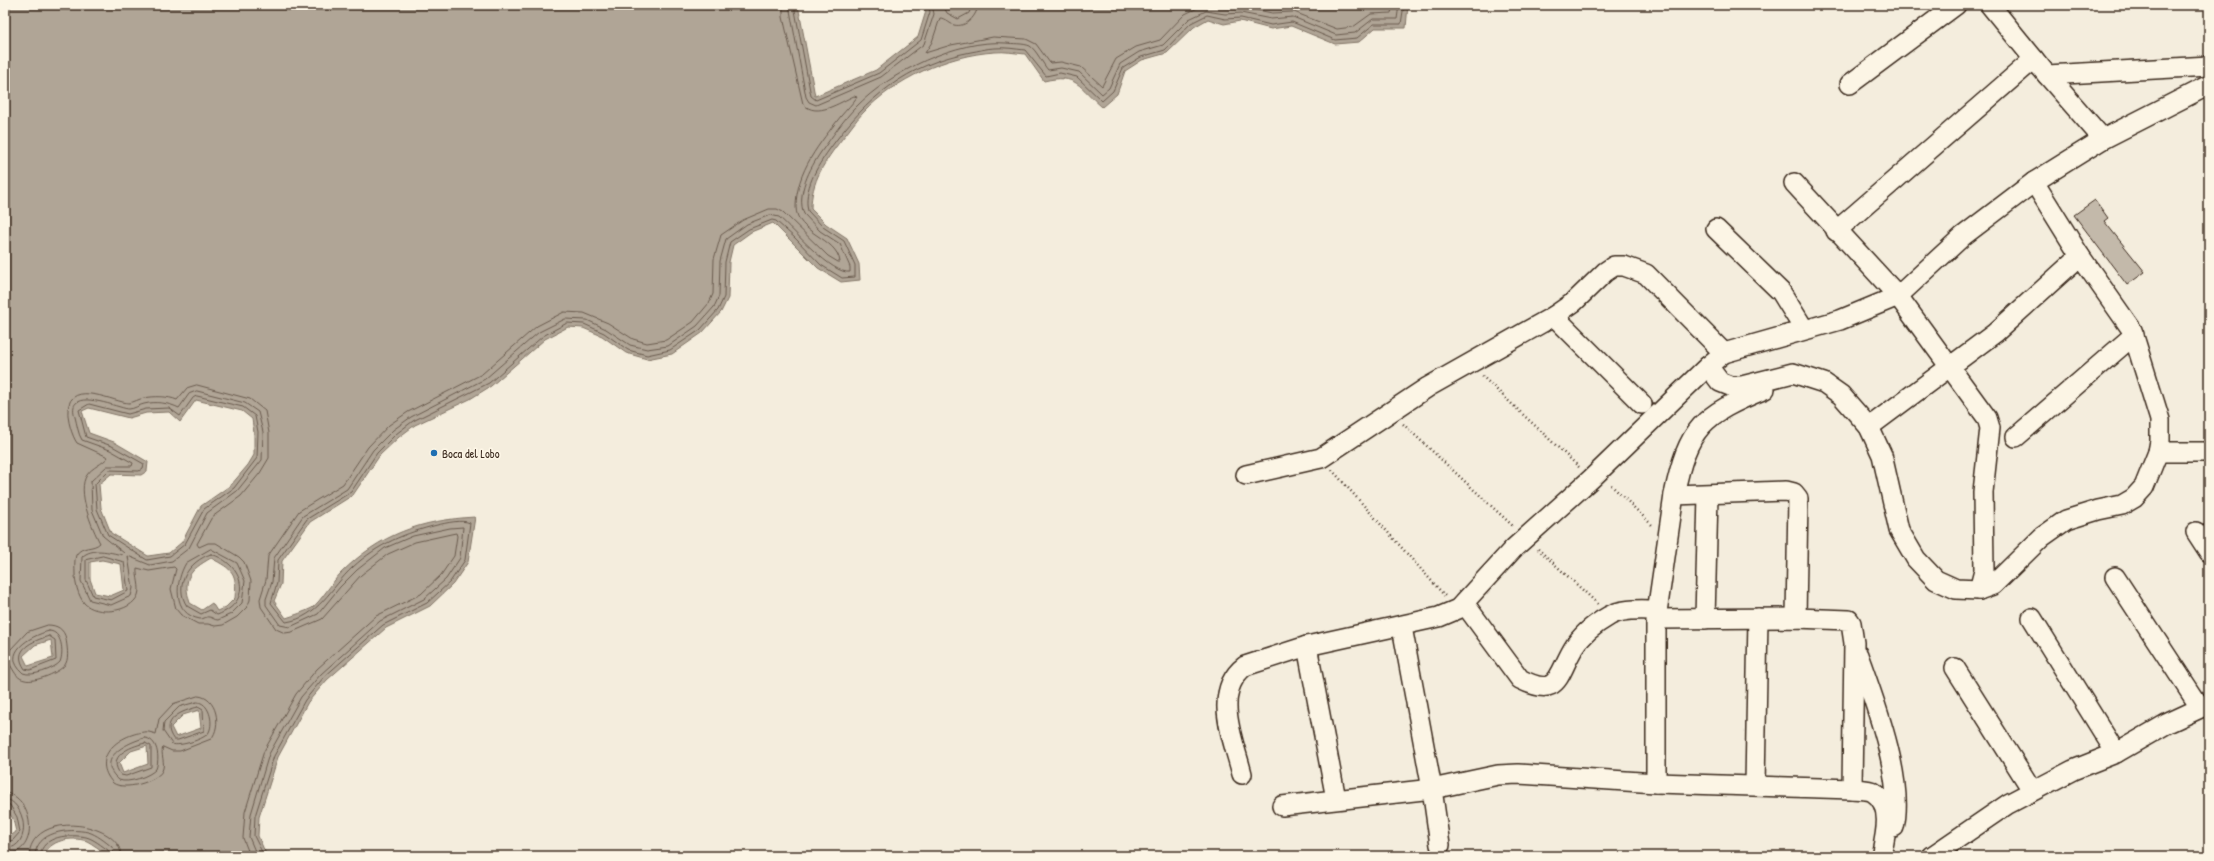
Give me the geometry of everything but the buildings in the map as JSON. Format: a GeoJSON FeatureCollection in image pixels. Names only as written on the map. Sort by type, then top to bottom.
{"type":"FeatureCollection","features":[{"type":"Feature","properties":{"kind":"street"},"geometry":{"type":"LineString","coordinates":[[1850,84],[1956,5]]}},
{"type":"Feature","properties":{"kind":"street"},"geometry":{"type":"LineString","coordinates":[[1990,5],[2047,75],[2104,139]]}},
{"type":"Feature","properties":{"kind":"street"},"geometry":{"type":"LineString","coordinates":[[1836,231],[2034,59]]}},
{"type":"Feature","properties":{"kind":"street"},"geometry":{"type":"LineString","coordinates":[[2047,75],[2209,66]]}},
{"type":"Feature","properties":{"kind":"street"},"geometry":{"type":"LineString","coordinates":[[1242,774],[1227,712],[1228,692],[1238,671],[1245,666],[1307,646],[1402,627],[1439,617],[1461,606],[1526,538],[1708,366],[1724,353],[1840,320],[1898,296],[1963,236],[2034,182],[2104,139],[2209,85]]}},
{"type":"Feature","properties":{"kind":"street"},"geometry":{"type":"LineString","coordinates":[[1794,182],[1836,231],[1898,296],[1988,418],[1990,428],[1983,492],[1984,571],[1979,590]]}},
{"type":"Feature","properties":{"kind":"street"},"geometry":{"type":"LineString","coordinates":[[1708,366],[1720,382],[1736,386],[1786,374],[1803,376],[1824,382],[1841,395],[1869,428],[1882,455],[1899,530],[1916,559],[1936,580],[1956,589],[1979,590],[1993,585],[2042,537],[2066,520],[2098,510],[2122,505],[2134,498],[2144,487],[2158,452],[2160,420],[2134,335],[2128,324],[2080,256],[2034,182]]}},
{"type":"Feature","properties":{"kind":"street"},"geometry":{"type":"LineString","coordinates":[[1716,229],[1781,292],[1804,329]]}},
{"type":"Feature","properties":{"kind":"street"},"geometry":{"type":"LineString","coordinates":[[1869,428],[1995,333],[2080,256]]}},
{"type":"Feature","properties":{"kind":"street"},"geometry":{"type":"LineString","coordinates":[[1246,475],[1321,458],[1389,411],[1428,387],[1554,316],[1574,302],[1604,272],[1614,266],[1624,266],[1646,274],[1724,353]]}},
{"type":"Feature","properties":{"kind":"street"},"geometry":{"type":"LineString","coordinates":[[1554,316],[1642,404]]}},
{"type":"Feature","properties":{"kind":"street"},"geometry":{"type":"LineString","coordinates":[[2016,437],[2134,335]]}},
{"type":"Feature","properties":{"kind":"street"},"geometry":{"type":"LineString","coordinates":[[1656,783],[1656,615],[1674,495],[1682,459],[1688,443],[1698,429],[1718,411],[1743,398],[1803,376]]}},
{"type":"Feature","properties":{"kind":"street"},"geometry":{"type":"LineString","coordinates":[[2158,452],[2209,452]]}},
{"type":"Feature","properties":{"kind":"street"},"geometry":{"type":"LineString","coordinates":[[1674,495],[1708,495],[1786,491],[1794,493],[1798,498],[1796,618]]}},
{"type":"Feature","properties":{"kind":"street"},"geometry":{"type":"LineString","coordinates":[[1705,619],[1708,495]]}},
{"type":"Feature","properties":{"kind":"street"},"geometry":{"type":"LineString","coordinates":[[2196,532],[2209,552]]}},
{"type":"Feature","properties":{"kind":"street"},"geometry":{"type":"LineString","coordinates":[[1932,856],[2008,804],[2032,790],[2073,770],[2116,753],[2168,723],[2205,706],[2115,577]]}},
{"type":"Feature","properties":{"kind":"street"},"geometry":{"type":"LineString","coordinates":[[1461,606],[1520,679],[1533,686],[1547,686],[1558,681],[1574,648],[1589,630],[1610,615],[1633,610],[1656,615],[1705,619],[1796,618],[1849,620],[1851,623],[1854,643],[1852,789]]}},
{"type":"Feature","properties":{"kind":"street"},"geometry":{"type":"LineString","coordinates":[[1755,785],[1758,618]]}},
{"type":"Feature","properties":{"kind":"street"},"geometry":{"type":"LineString","coordinates":[[2032,618],[2116,753]]}},
{"type":"Feature","properties":{"kind":"street"},"geometry":{"type":"LineString","coordinates":[[1402,627],[1432,788],[1440,845]]}},
{"type":"Feature","properties":{"kind":"street"},"geometry":{"type":"LineString","coordinates":[[1854,643],[1872,693],[1892,767],[1896,820],[1894,827],[1886,835]]}},
{"type":"Feature","properties":{"kind":"street"},"geometry":{"type":"LineString","coordinates":[[1307,646],[1336,799]]}},
{"type":"Feature","properties":{"kind":"street"},"geometry":{"type":"LineString","coordinates":[[1955,668],[2032,790]]}},
{"type":"Feature","properties":{"kind":"street"},"geometry":{"type":"LineString","coordinates":[[1282,806],[1432,788],[1498,775],[1518,774],[1656,783],[1852,789],[1872,792],[1880,798],[1885,811],[1886,835],[1881,856]]}},
{"type":"Feature","properties":{"kind":"path"},"geometry":{"type":"LineString","coordinates":[[1470,364],[1667,539]]}},
{"type":"Feature","properties":{"kind":"path"},"geometry":{"type":"LineString","coordinates":[[1389,411],[1610,615]]}},
{"type":"Feature","properties":{"kind":"path"},"geometry":{"type":"LineString","coordinates":[[1321,458],[1461,606]]}},
{"type":"Feature","properties":{"kind":"water"},"geometry":{"type":"Polygon","coordinates":[[[5,5],[798,5],[815,96],[876,70],[918,37],[926,11],[916,5],[950,5],[958,10],[964,5],[1408,5],[1406,28],[1375,28],[1359,42],[1335,44],[1291,26],[1271,29],[1240,21],[1224,24],[1208,19],[1194,27],[1167,53],[1142,60],[1125,71],[1117,94],[1102,107],[1071,80],[1055,79],[1044,81],[1025,54],[995,52],[977,54],[941,64],[906,80],[876,101],[857,119],[825,163],[813,189],[811,209],[826,224],[847,238],[859,264],[860,280],[841,282],[818,268],[773,223],[751,232],[733,245],[729,262],[728,298],[721,312],[702,333],[672,354],[647,359],[626,353],[602,336],[583,328],[568,327],[545,339],[491,386],[470,399],[415,425],[399,437],[380,455],[353,495],[310,522],[282,561],[281,584],[274,601],[286,618],[312,608],[341,573],[371,548],[386,539],[419,526],[475,517],[468,562],[453,584],[430,606],[386,628],[327,680],[308,702],[278,757],[259,817],[258,836],[265,852],[277,856],[105,856],[106,853],[87,841],[68,839],[51,846],[43,856],[5,856],[5,840],[16,832],[13,819],[5,806],[5,5]],[[196,400],[180,422],[169,412],[146,413],[129,418],[89,408],[82,411],[89,433],[114,442],[148,462],[147,471],[141,475],[111,474],[99,484],[101,508],[111,533],[148,556],[169,553],[182,542],[201,506],[231,485],[248,465],[254,455],[254,433],[252,419],[242,411],[196,400]],[[211,558],[193,571],[188,581],[187,587],[190,603],[202,610],[212,603],[217,611],[226,607],[235,598],[235,582],[232,573],[229,569],[211,558]],[[102,560],[90,562],[90,579],[95,593],[110,596],[124,590],[121,564],[102,560]],[[51,640],[35,645],[23,656],[28,666],[53,658],[51,640]],[[199,710],[183,715],[171,727],[176,737],[201,728],[199,710]],[[147,746],[131,751],[119,763],[123,773],[148,764],[147,746]]]}},
{"type":"Feature","properties":{"kind":"place","name":"Boca del Lobo"},"geometry":{"type":"Point","coordinates":[434,453]}}]}
